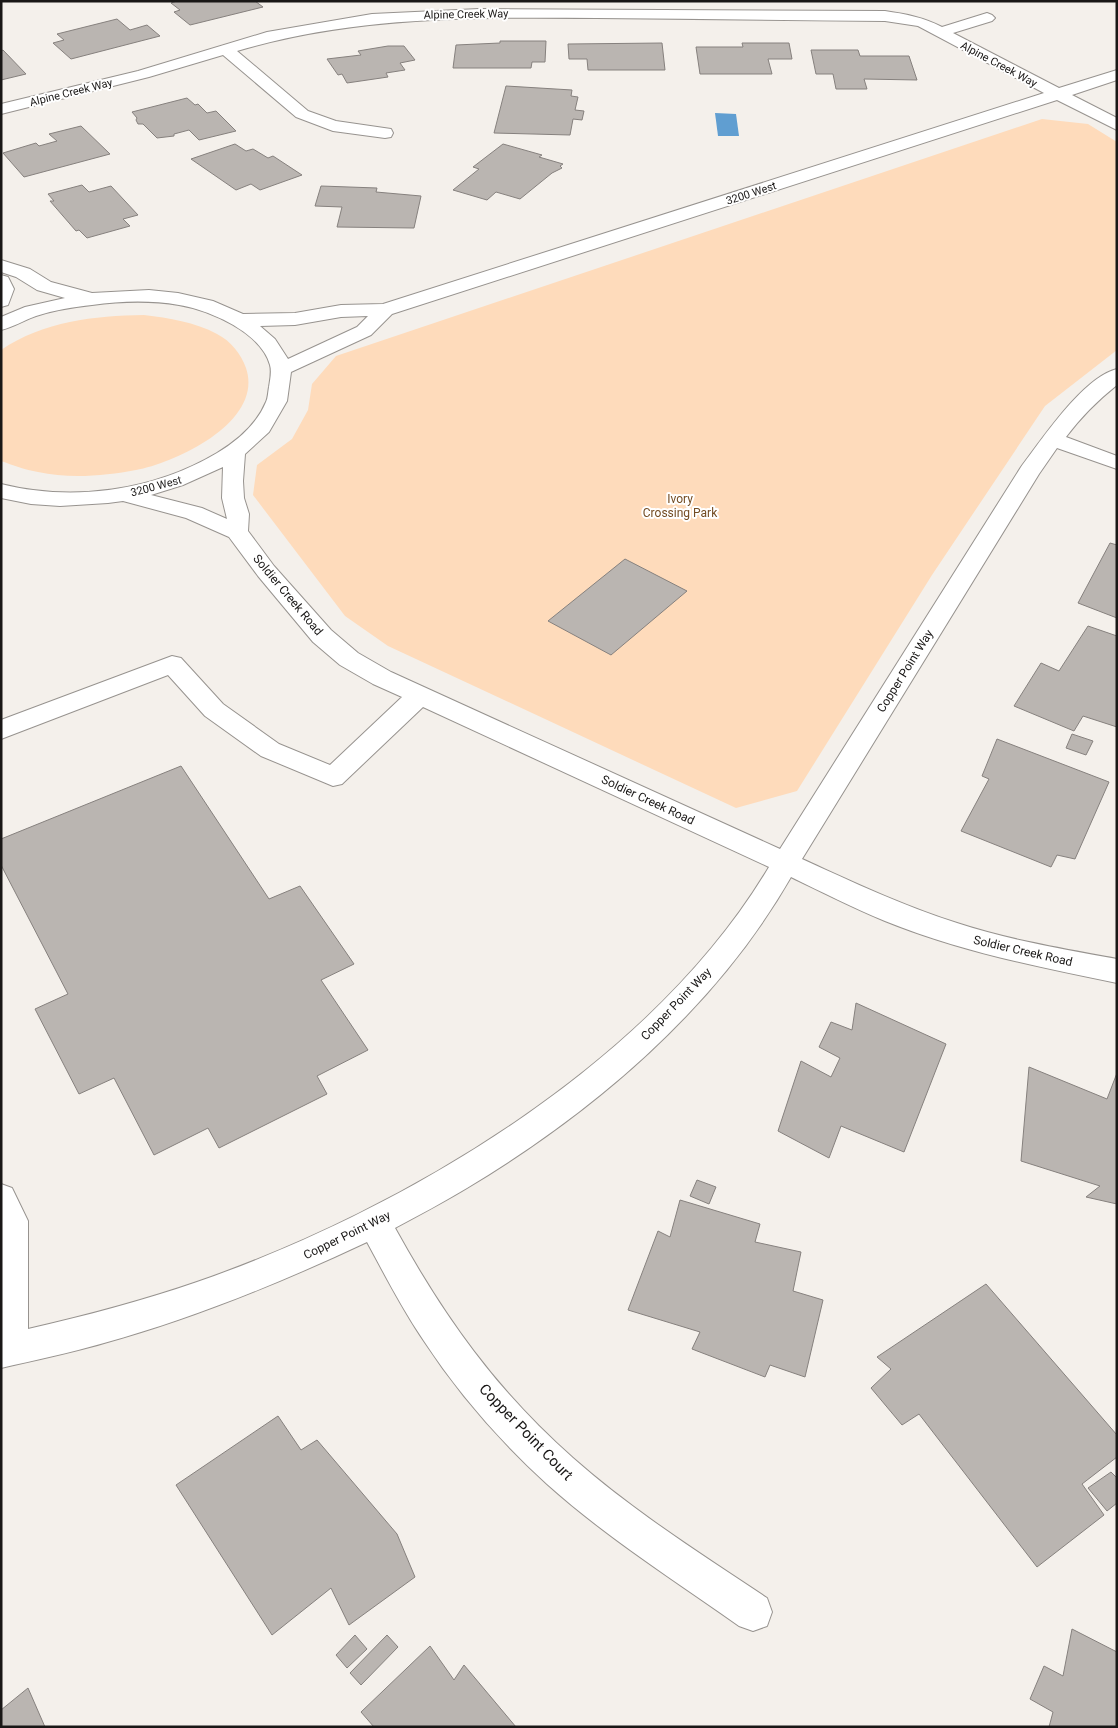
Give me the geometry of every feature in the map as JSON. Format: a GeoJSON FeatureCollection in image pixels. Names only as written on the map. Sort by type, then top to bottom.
{"type":"FeatureCollection","features":[{"type":"Feature","properties":{"kind":"street","name":"Alpine Creek Way"},"geometry":{"type":"LineString","coordinates":[[1,109],[134,76],[268,37],[336,24],[407,16],[452,14],[885,16],[915,20],[1117,125]]}},
{"type":"Feature","properties":{"kind":"street","name":"Alpine Creek Way"},"geometry":{"type":"LineString","coordinates":[[940,32],[987,18]]}},
{"type":"Feature","properties":{"kind":"street"},"geometry":{"type":"LineString","coordinates":[[225,49],[295,109],[311,118],[332,126],[385,133]]}},
{"type":"Feature","properties":{"kind":"street","name":"3200 West"},"geometry":{"type":"LineString","coordinates":[[242,320],[295,319],[341,311],[385,310],[1117,75]]}},
{"type":"Feature","properties":{"kind":"street"},"geometry":{"type":"LineString","coordinates":[[1,302],[4,289],[2,273],[23,273],[44,286],[92,298]]}},
{"type":"Feature","properties":{"kind":"street","name":"3200 West"},"geometry":{"type":"LineString","coordinates":[[1,324],[35,310],[92,298],[134,296],[174,299],[211,307],[242,320],[268,342],[282,369],[280,396],[265,424],[235,451],[186,478],[124,494],[82,499],[41,498],[1,491]]}},
{"type":"Feature","properties":{"kind":"street","name":"3200 West"},"geometry":{"type":"LineString","coordinates":[[282,369],[364,331],[385,310]]}},
{"type":"Feature","properties":{"kind":"street","name":"Copper Point Way"},"geometry":{"type":"LineString","coordinates":[[6,1352],[105,1327],[197,1298],[285,1264],[374,1223],[456,1178],[536,1126],[607,1071],[668,1015],[721,958],[764,900],[785,863],[1052,439],[1084,402],[1117,375]]}},
{"type":"Feature","properties":{"kind":"street"},"geometry":{"type":"LineString","coordinates":[[1052,439],[1117,463]]}},
{"type":"Feature","properties":{"kind":"street"},"geometry":{"type":"LineString","coordinates":[[235,451],[232,481],[238,514],[237,532]]}},
{"type":"Feature","properties":{"kind":"street","name":"Soldier Creek Road"},"geometry":{"type":"LineString","coordinates":[[124,494],[194,513],[237,532],[266,571],[322,636],[349,659],[382,678],[895,913],[955,934],[1017,951],[1117,971]]}},
{"type":"Feature","properties":{"kind":"street"},"geometry":{"type":"LineString","coordinates":[[1,730],[172,664],[214,710],[270,750],[333,777],[420,695]]}},
{"type":"Feature","properties":{"kind":"street"},"geometry":{"type":"LineString","coordinates":[[1,1198],[12,1221],[6,1352]]}},
{"type":"Feature","properties":{"kind":"street","name":"Copper Point Court"},"geometry":{"type":"LineString","coordinates":[[374,1223],[403,1276],[446,1343],[498,1408],[560,1471],[633,1528],[753,1612]]}},
{"type":"Feature","properties":{"kind":"green space","name":"Ivory Crossing Park"},"geometry":{"type":"Polygon","coordinates":[[[1042,119],[1088,124],[1117,142],[1117,350],[1045,406],[932,575],[797,791],[736,808],[388,646],[345,616],[253,495],[257,465],[292,439],[308,410],[312,384],[336,356],[1042,119]]]}},
{"type":"Feature","properties":{"kind":"green space"},"geometry":{"type":"Polygon","coordinates":[[[144,315],[200,326],[227,340],[235,348],[246,368],[248,387],[242,405],[230,421],[213,436],[194,448],[173,458],[136,470],[87,476],[62,475],[28,470],[1,461],[1,350],[34,332],[52,326],[88,319],[144,315]]]}},
{"type":"Feature","properties":{"kind":"water"},"geometry":{"type":"Polygon","coordinates":[[[715,113],[736,114],[739,136],[718,136],[715,113]]]}},
{"type":"Feature","properties":{"kind":"building"},"geometry":{"type":"Polygon","coordinates":[[[177,1],[255,1],[263,7],[190,25],[174,12],[180,10],[171,3],[177,1]]]}},
{"type":"Feature","properties":{"kind":"building"},"geometry":{"type":"Polygon","coordinates":[[[117,19],[130,30],[147,25],[160,36],[71,59],[53,43],[64,40],[57,34],[117,19]]]}},
{"type":"Feature","properties":{"kind":"building"},"geometry":{"type":"Polygon","coordinates":[[[500,41],[546,41],[545,62],[532,62],[531,68],[453,68],[456,45],[500,43],[500,41]]]}},
{"type":"Feature","properties":{"kind":"building"},"geometry":{"type":"Polygon","coordinates":[[[662,43],[665,70],[588,70],[587,59],[569,59],[568,44],[662,43]]]}},
{"type":"Feature","properties":{"kind":"building"},"geometry":{"type":"Polygon","coordinates":[[[742,43],[789,43],[792,59],[768,59],[772,74],[700,74],[696,47],[743,47],[742,43]]]}},
{"type":"Feature","properties":{"kind":"building"},"geometry":{"type":"Polygon","coordinates":[[[388,46],[404,46],[415,60],[400,63],[405,70],[386,73],[388,77],[347,83],[342,74],[338,75],[327,59],[361,55],[358,51],[388,46]]]}},
{"type":"Feature","properties":{"kind":"building"},"geometry":{"type":"Polygon","coordinates":[[[3,50],[26,74],[1,80],[1,51],[3,50]]]}},
{"type":"Feature","properties":{"kind":"building"},"geometry":{"type":"Polygon","coordinates":[[[811,50],[858,50],[860,56],[909,56],[917,80],[864,79],[867,89],[836,89],[833,74],[816,74],[811,50]]]}},
{"type":"Feature","properties":{"kind":"building"},"geometry":{"type":"Polygon","coordinates":[[[506,86],[572,90],[571,96],[578,97],[575,110],[584,111],[582,120],[573,119],[570,135],[494,133],[506,86]]]}},
{"type":"Feature","properties":{"kind":"building"},"geometry":{"type":"Polygon","coordinates":[[[187,98],[195,105],[198,104],[207,113],[216,111],[236,131],[199,140],[189,130],[174,134],[174,136],[157,138],[143,124],[138,124],[137,118],[132,112],[187,98]]]}},
{"type":"Feature","properties":{"kind":"building"},"geometry":{"type":"Polygon","coordinates":[[[81,126],[110,154],[24,177],[3,153],[36,143],[39,146],[57,141],[49,134],[81,126]]]}},
{"type":"Feature","properties":{"kind":"building"},"geometry":{"type":"Polygon","coordinates":[[[235,144],[246,151],[253,149],[268,158],[273,156],[302,175],[260,190],[251,184],[236,190],[191,159],[235,144]]]}},
{"type":"Feature","properties":{"kind":"building"},"geometry":{"type":"Polygon","coordinates":[[[503,144],[542,155],[539,157],[563,164],[560,166],[562,168],[552,173],[520,199],[496,192],[487,200],[453,190],[479,169],[473,167],[503,144]]]}},
{"type":"Feature","properties":{"kind":"building"},"geometry":{"type":"Polygon","coordinates":[[[82,185],[89,192],[111,186],[138,215],[123,219],[130,226],[87,238],[79,230],[76,231],[50,201],[54,201],[48,194],[82,185]]]}},
{"type":"Feature","properties":{"kind":"building"},"geometry":{"type":"Polygon","coordinates":[[[321,186],[377,188],[376,192],[421,196],[414,228],[337,227],[342,207],[315,206],[321,186]]]}},
{"type":"Feature","properties":{"kind":"building"},"geometry":{"type":"Polygon","coordinates":[[[1110,543],[1117,545],[1117,618],[1078,603],[1110,543]]]}},
{"type":"Feature","properties":{"kind":"building"},"geometry":{"type":"Polygon","coordinates":[[[625,559],[687,591],[611,655],[548,621],[625,559]]]}},
{"type":"Feature","properties":{"kind":"building"},"geometry":{"type":"Polygon","coordinates":[[[1088,626],[1117,636],[1117,727],[1083,716],[1074,731],[1014,706],[1041,663],[1059,671],[1088,626]]]}},
{"type":"Feature","properties":{"kind":"building"},"geometry":{"type":"Polygon","coordinates":[[[1072,734],[1093,741],[1086,755],[1066,748],[1072,734]]]}},
{"type":"Feature","properties":{"kind":"building"},"geometry":{"type":"Polygon","coordinates":[[[997,739],[1109,782],[1075,859],[1057,855],[1051,867],[961,831],[989,779],[982,776],[997,739]]]}},
{"type":"Feature","properties":{"kind":"building"},"geometry":{"type":"Polygon","coordinates":[[[181,766],[269,899],[300,886],[354,964],[321,980],[368,1050],[317,1076],[327,1094],[219,1148],[208,1128],[154,1155],[114,1078],[79,1094],[35,1009],[68,994],[1,865],[1,839],[181,766]]]}},
{"type":"Feature","properties":{"kind":"building"},"geometry":{"type":"Polygon","coordinates":[[[856,1003],[946,1044],[904,1152],[841,1126],[829,1158],[778,1131],[801,1061],[831,1077],[840,1058],[819,1047],[831,1022],[852,1030],[856,1003]]]}},
{"type":"Feature","properties":{"kind":"building"},"geometry":{"type":"Polygon","coordinates":[[[1029,1067],[1107,1099],[1117,1073],[1117,1204],[1086,1197],[1100,1186],[1021,1161],[1029,1067]]]}},
{"type":"Feature","properties":{"kind":"building"},"geometry":{"type":"Polygon","coordinates":[[[697,1180],[716,1187],[709,1204],[690,1196],[697,1180]]]}},
{"type":"Feature","properties":{"kind":"building"},"geometry":{"type":"Polygon","coordinates":[[[680,1200],[760,1224],[755,1242],[801,1252],[793,1291],[823,1300],[805,1377],[770,1365],[765,1377],[692,1349],[700,1332],[628,1310],[658,1231],[670,1237],[680,1200]]]}},
{"type":"Feature","properties":{"kind":"building"},"geometry":{"type":"Polygon","coordinates":[[[986,1284],[1117,1435],[1117,1457],[1082,1484],[1104,1515],[1037,1567],[919,1414],[902,1425],[871,1388],[891,1369],[877,1357],[986,1284]]]}},
{"type":"Feature","properties":{"kind":"building"},"geometry":{"type":"Polygon","coordinates":[[[278,1416],[301,1450],[317,1440],[397,1534],[415,1577],[349,1625],[331,1588],[272,1635],[176,1485],[278,1416]]]}},
{"type":"Feature","properties":{"kind":"building"},"geometry":{"type":"Polygon","coordinates":[[[1111,1472],[1117,1478],[1117,1503],[1107,1511],[1088,1488],[1111,1472]]]}},
{"type":"Feature","properties":{"kind":"building"},"geometry":{"type":"Polygon","coordinates":[[[1072,1629],[1117,1652],[1117,1727],[1049,1727],[1053,1712],[1030,1699],[1044,1666],[1063,1676],[1072,1629]]]}},
{"type":"Feature","properties":{"kind":"building"},"geometry":{"type":"Polygon","coordinates":[[[355,1635],[367,1649],[347,1668],[336,1655],[355,1635]]]}},
{"type":"Feature","properties":{"kind":"building"},"geometry":{"type":"Polygon","coordinates":[[[387,1635],[398,1647],[361,1685],[350,1673],[387,1635]]]}},
{"type":"Feature","properties":{"kind":"building"},"geometry":{"type":"Polygon","coordinates":[[[430,1646],[454,1680],[464,1665],[516,1727],[374,1727],[361,1712],[430,1646]]]}},
{"type":"Feature","properties":{"kind":"building"},"geometry":{"type":"Polygon","coordinates":[[[28,1688],[45,1727],[1,1727],[1,1710],[28,1688]]]}}]}
